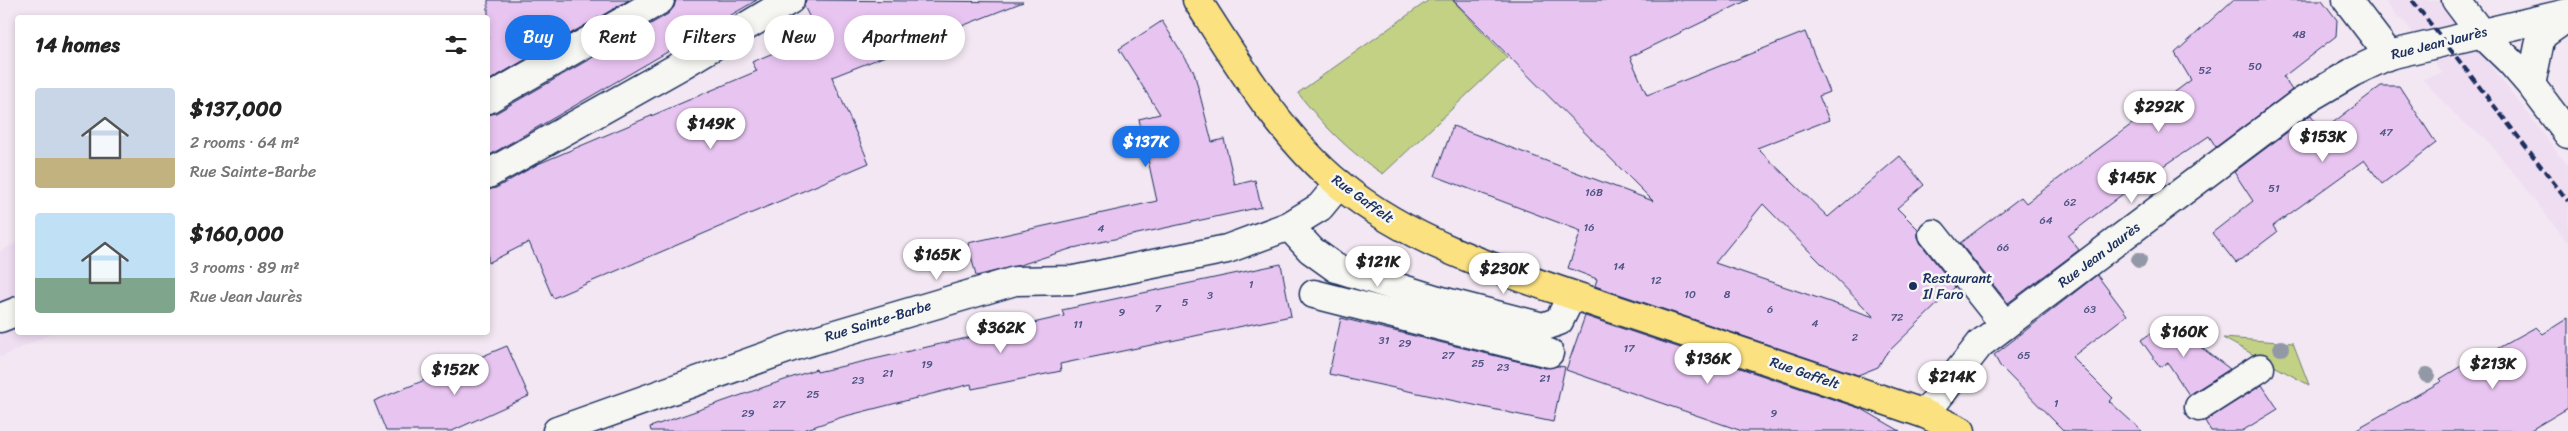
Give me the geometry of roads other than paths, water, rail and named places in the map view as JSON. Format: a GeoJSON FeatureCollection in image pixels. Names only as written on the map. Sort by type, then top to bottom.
{"type":"FeatureCollection","features":[{"type":"Feature","properties":{"kind":"main road","name":"Rue Gaffelt"},"geometry":{"type":"LineString","coordinates":[[1197,0],[1258,94],[1298,143],[1339,184],[1390,221],[1446,249],[1572,294],[1925,414],[1961,431]]}},
{"type":"Feature","properties":{"kind":"street"},"geometry":{"type":"LineString","coordinates":[[490,98],[660,0]]}},
{"type":"Feature","properties":{"kind":"street"},"geometry":{"type":"LineString","coordinates":[[490,173],[680,66],[790,0]]}},
{"type":"Feature","properties":{"kind":"street"},"geometry":{"type":"LineString","coordinates":[[2347,0],[2389,55]]}},
{"type":"Feature","properties":{"kind":"street"},"geometry":{"type":"LineString","coordinates":[[2456,0],[2480,32],[2512,62],[2568,134]]}},
{"type":"Feature","properties":{"kind":"street"},"geometry":{"type":"LineString","coordinates":[[2531,85],[2540,36],[2568,15]]}},
{"type":"Feature","properties":{"kind":"street","name":"Rue Jean Jaurès"},"geometry":{"type":"LineString","coordinates":[[1925,414],[1980,344],[2300,104],[2353,72],[2389,55],[2480,32],[2568,15]]}},
{"type":"Feature","properties":{"kind":"street","name":"Rue Sainte-Barbe"},"geometry":{"type":"LineString","coordinates":[[558,431],[795,346],[1015,281],[1074,280],[1227,249],[1290,226],[1320,207],[1339,184]]}},
{"type":"Feature","properties":{"kind":"street"},"geometry":{"type":"LineString","coordinates":[[1290,226],[1311,250],[1336,268],[1435,312],[1549,353]]}},
{"type":"Feature","properties":{"kind":"street"},"geometry":{"type":"LineString","coordinates":[[1934,234],[2005,325]]}},
{"type":"Feature","properties":{"kind":"street"},"geometry":{"type":"LineString","coordinates":[[1314,294],[1543,327],[1559,322],[1572,294]]}},
{"type":"Feature","properties":{"kind":"street"},"geometry":{"type":"LineString","coordinates":[[0,318],[15,312]]}},
{"type":"Feature","properties":{"kind":"street"},"geometry":{"type":"LineString","coordinates":[[2199,407],[2260,368]]}},
{"type":"Feature","properties":{"kind":"railway"},"geometry":{"type":"LineString","coordinates":[[2412,0],[2568,201]]}},
{"type":"Feature","properties":{"kind":"place","name":"Restaurant Il Faro"},"geometry":{"type":"Point","coordinates":[1913,286]}}]}
